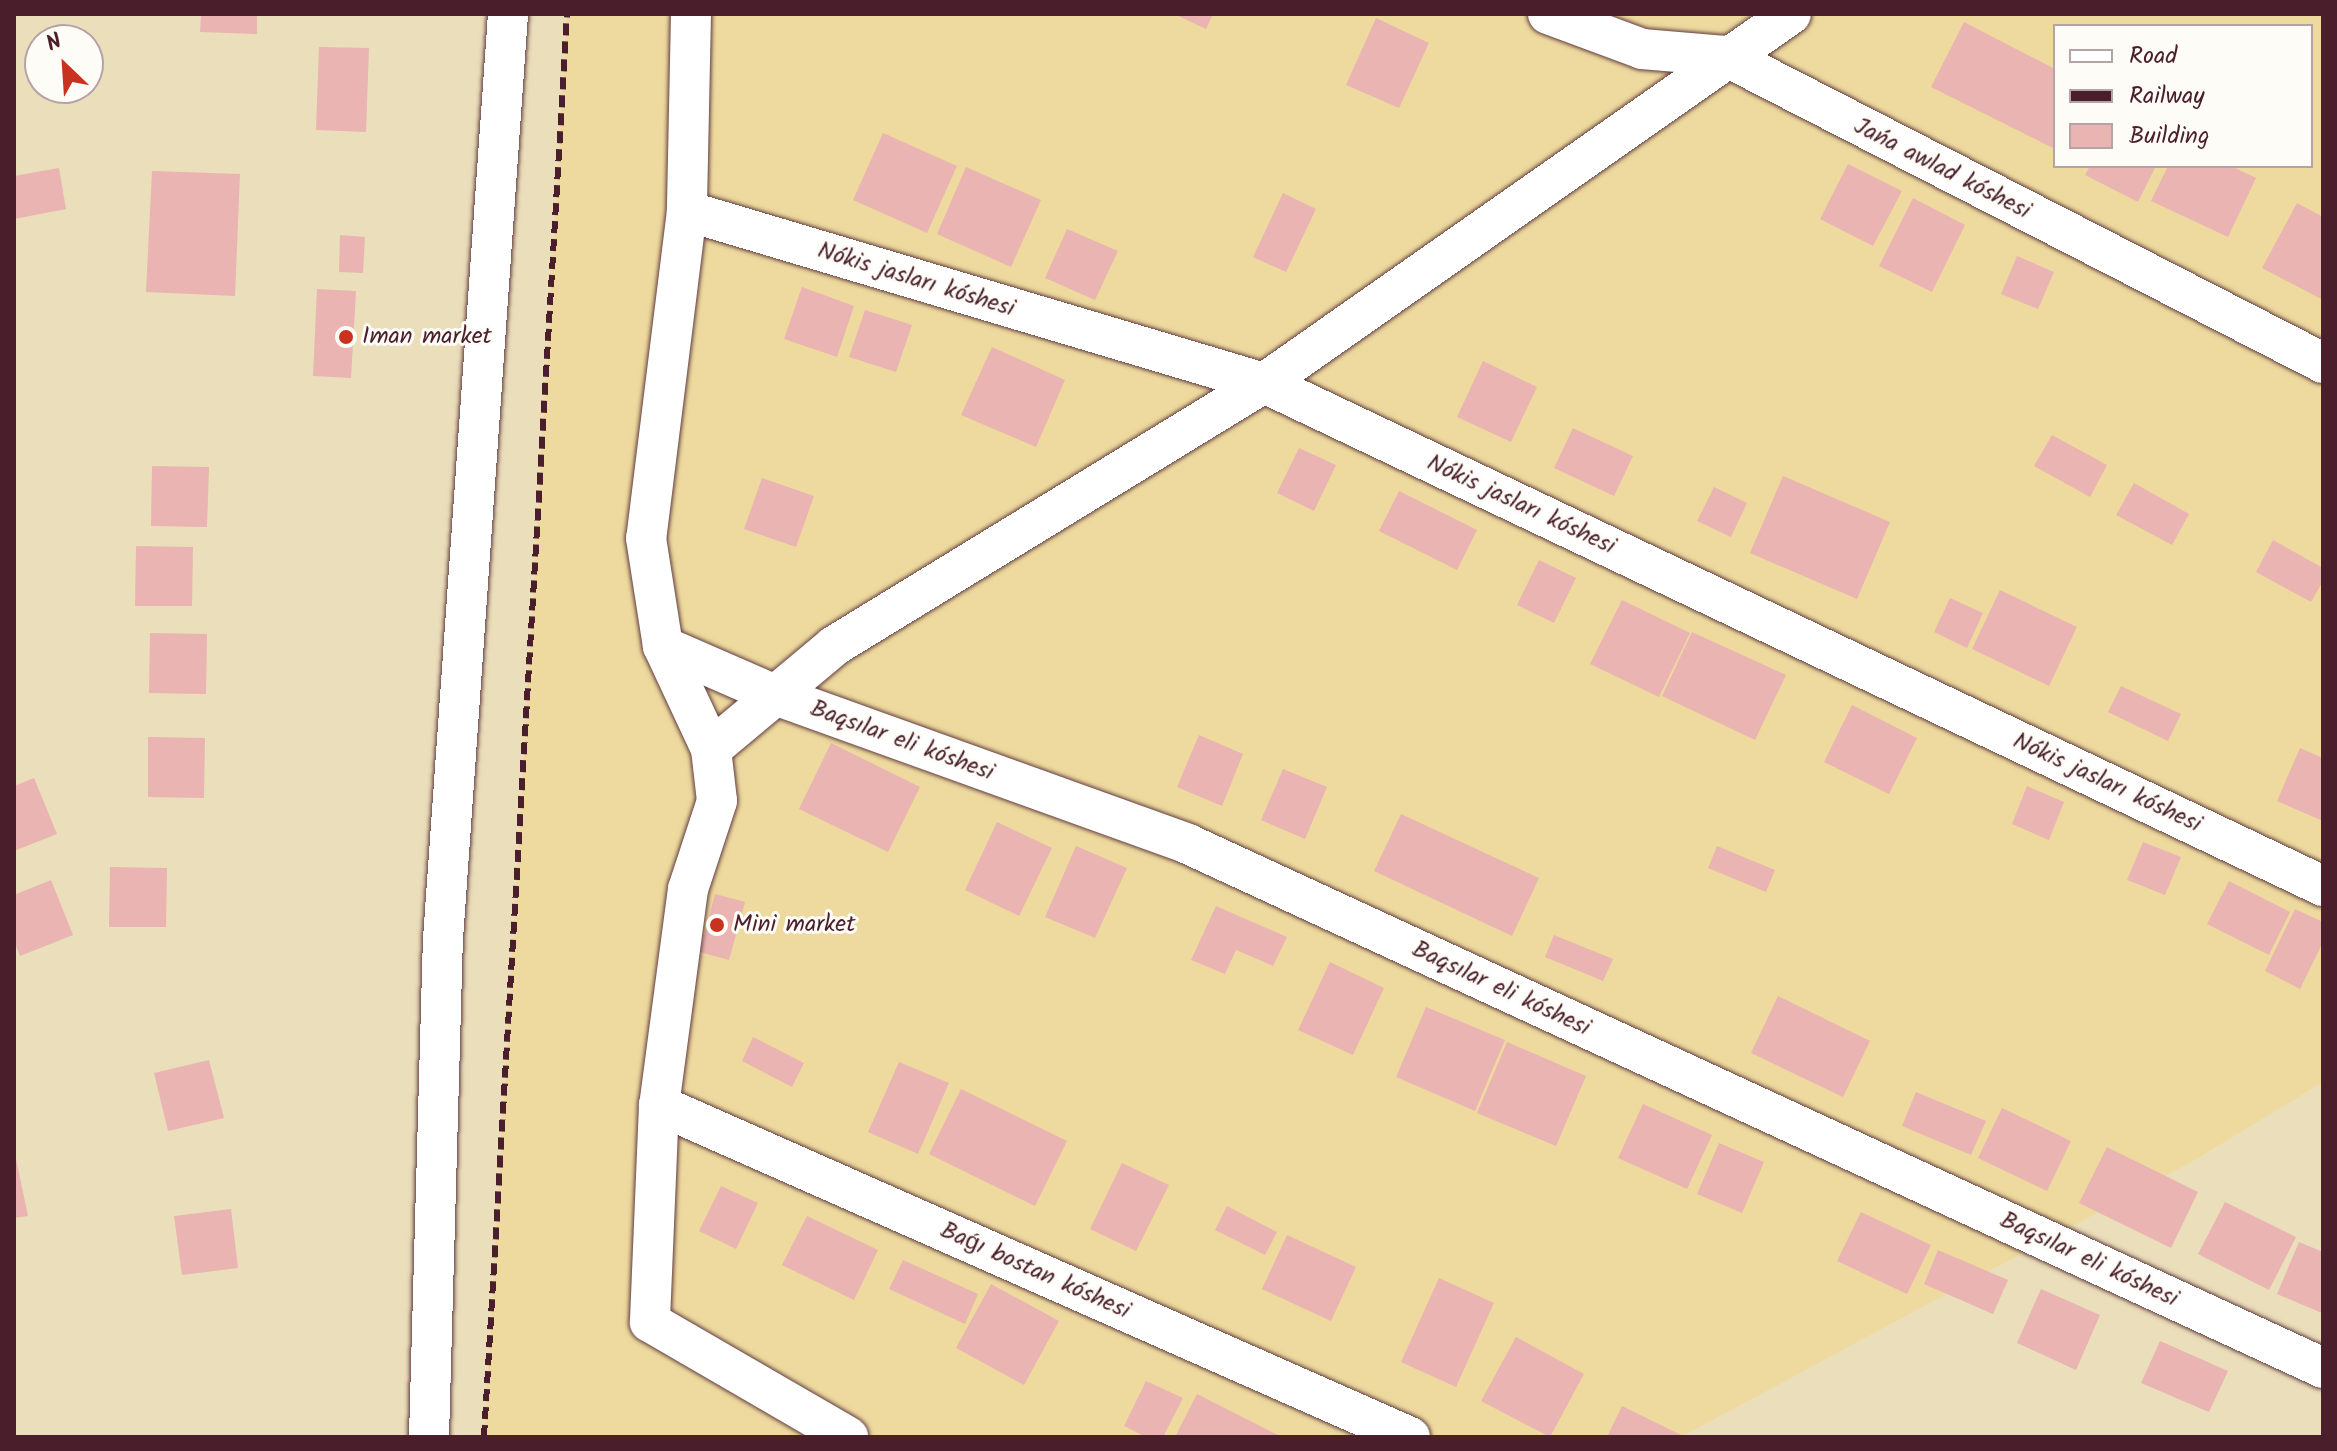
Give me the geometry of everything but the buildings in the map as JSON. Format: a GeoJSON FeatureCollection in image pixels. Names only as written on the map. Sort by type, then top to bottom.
{"type":"FeatureCollection","features":[{"type":"Feature","properties":{"kind":"street"},"geometry":{"type":"LineString","coordinates":[[429,1437],[443,939],[508,14]]}},
{"type":"Feature","properties":{"kind":"street"},"geometry":{"type":"LineString","coordinates":[[691,14],[687,211],[646,538],[663,646],[711,749],[717,801],[688,889],[659,1105],[650,1322],[848,1437]]}},
{"type":"Feature","properties":{"kind":"street","name":"Jańa awlad kóshesi"},"geometry":{"type":"LineString","coordinates":[[1548,14],[1642,49],[1725,56],[2323,363]]}},
{"type":"Feature","properties":{"kind":"street"},"geometry":{"type":"LineString","coordinates":[[711,749],[834,646],[1264,383],[1725,56],[1791,14]]}},
{"type":"Feature","properties":{"kind":"street","name":"Nókis jasları kóshesi"},"geometry":{"type":"LineString","coordinates":[[687,211],[1264,383],[2323,886]]}},
{"type":"Feature","properties":{"kind":"street","name":"Baqsılar eli kóshesi"},"geometry":{"type":"LineString","coordinates":[[663,646],[775,695],[1188,844],[2323,1368]]}},
{"type":"Feature","properties":{"kind":"street","name":"Baǵı bostan kóshesi"},"geometry":{"type":"LineString","coordinates":[[659,1105],[1410,1437]]}},
{"type":"Feature","properties":{"kind":"sand"},"geometry":{"type":"Polygon","coordinates":[[[567,14],[2323,14],[2323,1082],[2193,1161],[1681,1437],[484,1437],[567,14]]]}},
{"type":"Feature","properties":{"kind":"railway"},"geometry":{"type":"LineString","coordinates":[[484,1437],[567,14]]}},
{"type":"Feature","properties":{"kind":"place","name":"Iman market"},"geometry":{"type":"Point","coordinates":[346,337]}},
{"type":"Feature","properties":{"kind":"place","name":"Mini market"},"geometry":{"type":"Point","coordinates":[717,925]}}]}
